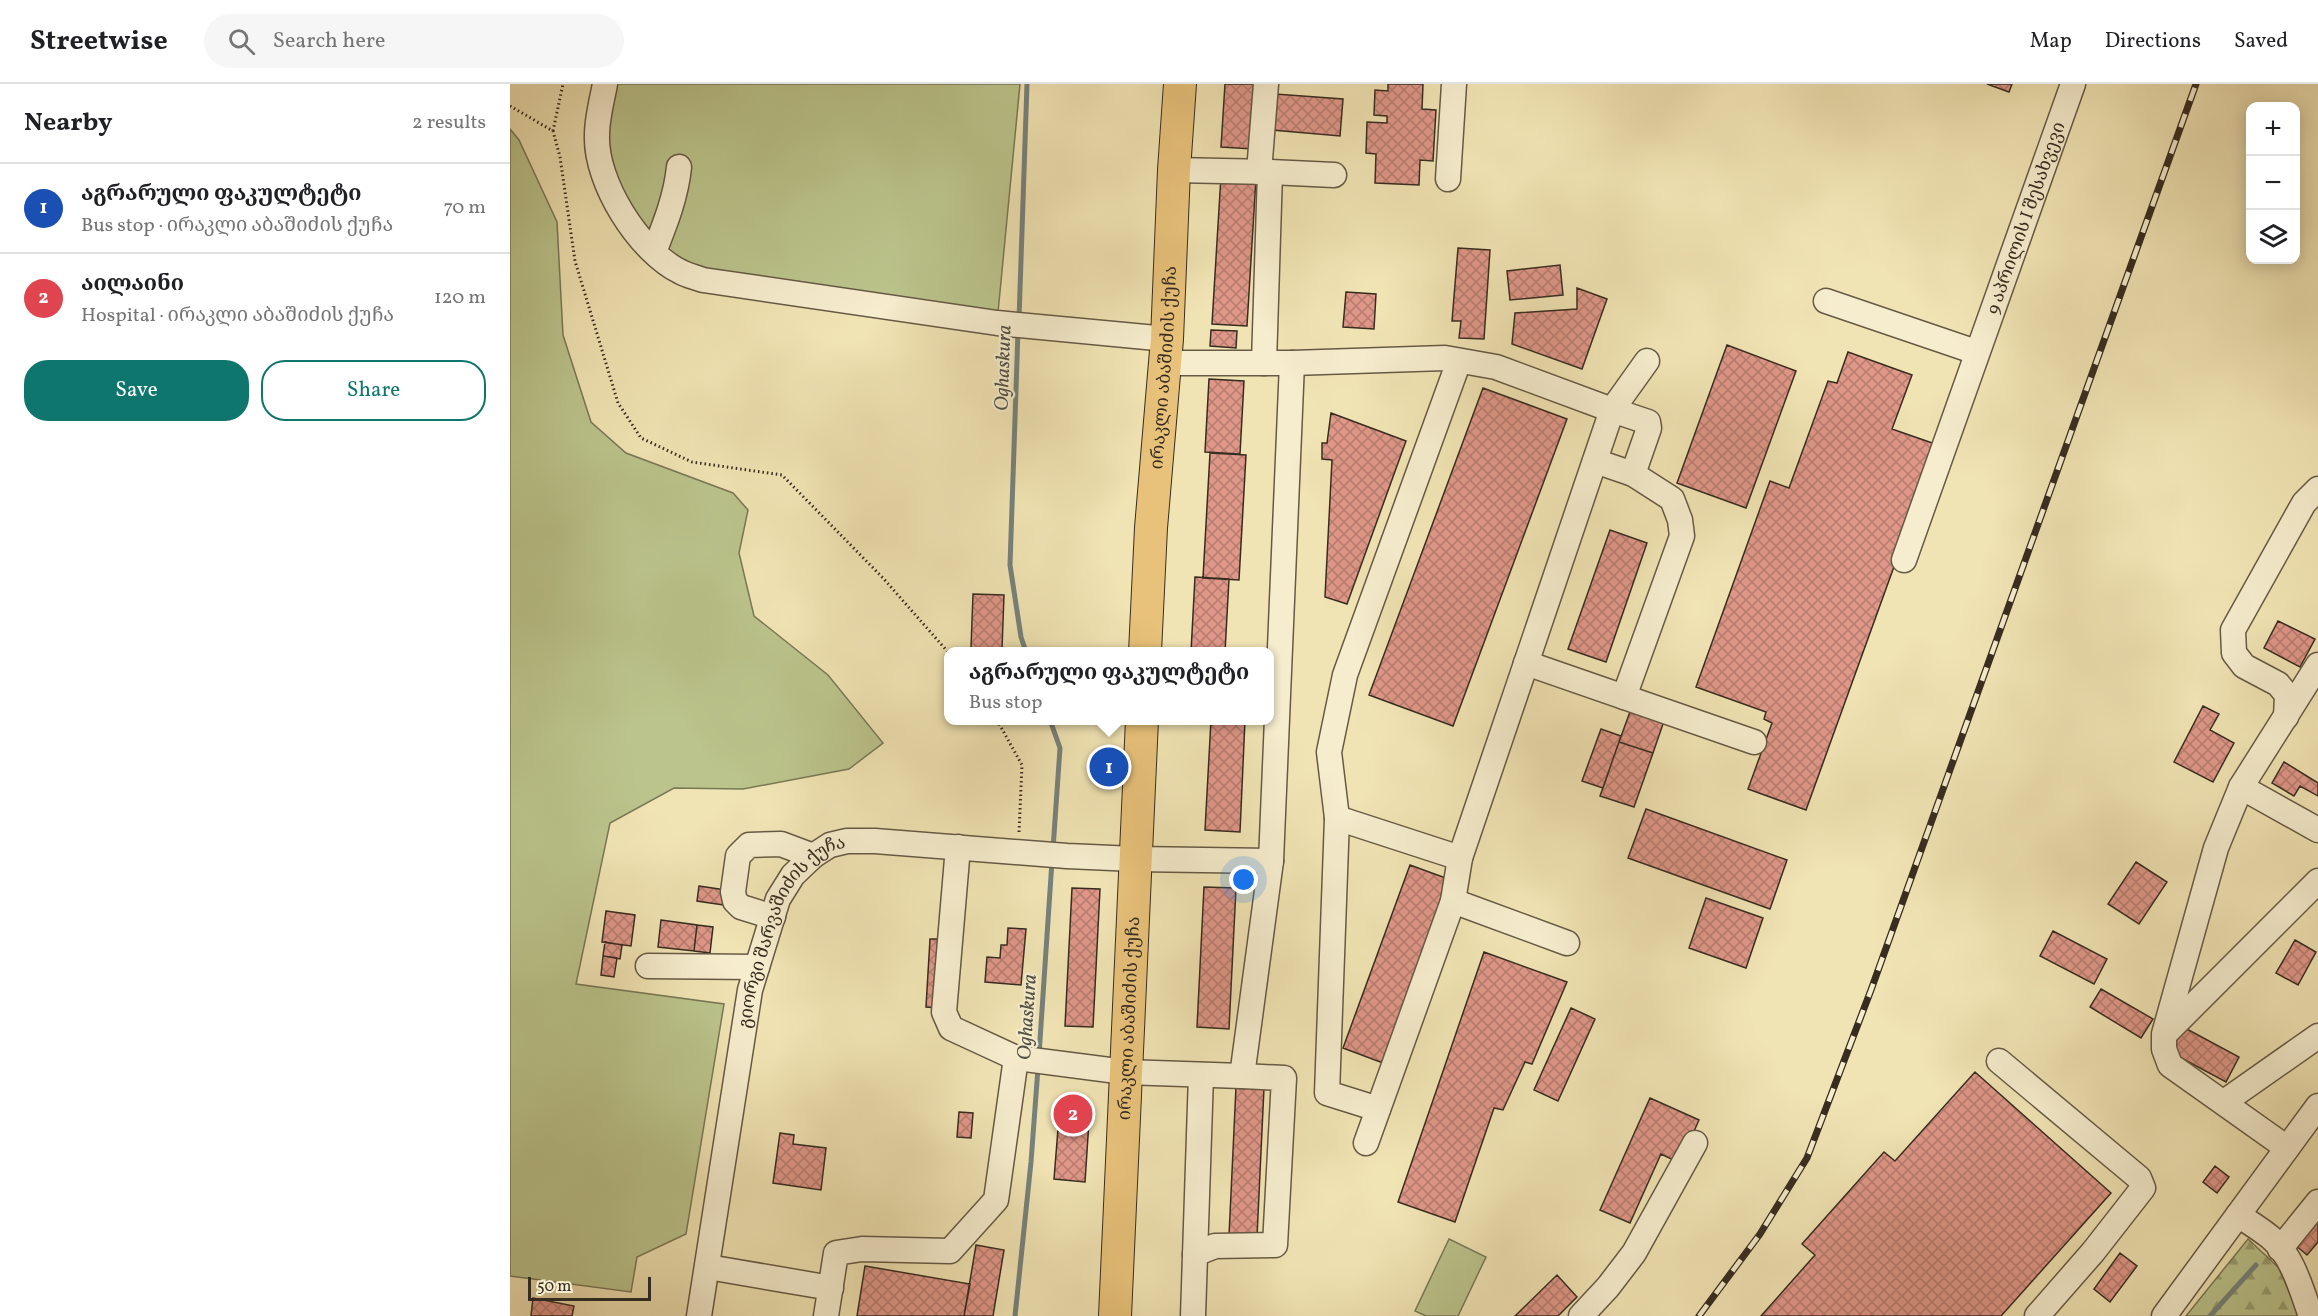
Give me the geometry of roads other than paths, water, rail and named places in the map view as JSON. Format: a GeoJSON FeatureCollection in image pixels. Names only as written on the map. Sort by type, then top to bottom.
{"type":"FeatureCollection","features":[{"type":"Feature","properties":{"kind":"main road","name":"ირაკლი აბაშიძის ქუჩა"},"geometry":{"type":"LineString","coordinates":[[1145,647],[1151,528],[1166,351],[1180,84]]}},
{"type":"Feature","properties":{"kind":"main road","name":"ირაკლი აბაშიძის ქუჩა"},"geometry":{"type":"LineString","coordinates":[[1115,1316],[1142,725]]}},
{"type":"Feature","properties":{"kind":"street"},"geometry":{"type":"LineString","coordinates":[[605,84],[597,135],[599,160],[617,207],[654,252],[680,272],[703,279],[1046,329],[1166,351],[1264,363],[1414,358],[1459,361],[1496,367],[1648,422],[1649,428],[1633,474]]}},
{"type":"Feature","properties":{"kind":"street"},"geometry":{"type":"LineString","coordinates":[[1264,363],[1266,84]]}},
{"type":"Feature","properties":{"kind":"street"},"geometry":{"type":"LineString","coordinates":[[1448,179],[1454,84]]}},
{"type":"Feature","properties":{"kind":"street","name":"9 აპრილის I შესახვევი"},"geometry":{"type":"LineString","coordinates":[[1904,560],[2073,84]]}},
{"type":"Feature","properties":{"kind":"street"},"geometry":{"type":"LineString","coordinates":[[654,252],[674,195],[679,166]]}},
{"type":"Feature","properties":{"kind":"street"},"geometry":{"type":"LineString","coordinates":[[1174,170],[1334,175]]}},
{"type":"Feature","properties":{"kind":"street"},"geometry":{"type":"LineString","coordinates":[[1826,301],[1976,352]]}},
{"type":"Feature","properties":{"kind":"street"},"geometry":{"type":"LineString","coordinates":[[1378,1109],[1327,1093],[1336,818],[1329,752],[1345,675],[1459,361]]}},
{"type":"Feature","properties":{"kind":"street"},"geometry":{"type":"LineString","coordinates":[[1366,1143],[1453,901],[1460,858],[1612,410],[1647,361]]}},
{"type":"Feature","properties":{"kind":"street"},"geometry":{"type":"LineString","coordinates":[[1242,1076],[1271,861],[1292,363]]}},
{"type":"Feature","properties":{"kind":"street"},"geometry":{"type":"LineString","coordinates":[[1594,461],[1633,474],[1672,499],[1680,520],[1682,536],[1624,698]]}},
{"type":"Feature","properties":{"kind":"street"},"geometry":{"type":"LineString","coordinates":[[2286,717],[2287,695],[2278,684],[2244,666],[2234,653],[2233,630],[2304,503],[2318,489]]}},
{"type":"Feature","properties":{"kind":"street"},"geometry":{"type":"LineString","coordinates":[[1526,663],[1754,742]]}},
{"type":"Feature","properties":{"kind":"street"},"geometry":{"type":"LineString","coordinates":[[2287,1148],[2170,1065],[2164,1049],[2164,1034],[2216,848],[2241,787],[2318,665]]}},
{"type":"Feature","properties":{"kind":"street"},"geometry":{"type":"LineString","coordinates":[[2241,787],[2318,830]]}},
{"type":"Feature","properties":{"kind":"street"},"geometry":{"type":"LineString","coordinates":[[1336,818],[1460,858]]}},
{"type":"Feature","properties":{"kind":"street","name":"გიორგი შარვაშიძის ქუჩა"},"geometry":{"type":"LineString","coordinates":[[699,1316],[750,990],[778,900],[793,875],[813,856],[830,845],[847,841],[875,840],[1067,856],[1271,861]]}},
{"type":"Feature","properties":{"kind":"street"},"geometry":{"type":"LineString","coordinates":[[773,917],[741,907],[735,901],[733,892],[738,856],[749,844],[781,844],[813,856]]}},
{"type":"Feature","properties":{"kind":"street"},"geometry":{"type":"LineString","coordinates":[[958,847],[944,1012],[951,1028],[1016,1058],[1047,1063],[1125,1072],[1284,1078],[1275,1245],[1215,1246],[1195,1254]]}},
{"type":"Feature","properties":{"kind":"street"},"geometry":{"type":"LineString","coordinates":[[2164,1034],[2318,881]]}},
{"type":"Feature","properties":{"kind":"street"},"geometry":{"type":"LineString","coordinates":[[1453,901],[1567,943]]}},
{"type":"Feature","properties":{"kind":"street"},"geometry":{"type":"LineString","coordinates":[[648,966],[757,967]]}},
{"type":"Feature","properties":{"kind":"street"},"geometry":{"type":"LineString","coordinates":[[2224,1102],[2318,1036]]}},
{"type":"Feature","properties":{"kind":"street"},"geometry":{"type":"LineString","coordinates":[[826,1316],[836,1253],[862,1249],[950,1251],[996,1200],[1016,1058]]}},
{"type":"Feature","properties":{"kind":"street"},"geometry":{"type":"LineString","coordinates":[[1999,1061],[2139,1178],[2143,1188],[2037,1316]]}},
{"type":"Feature","properties":{"kind":"street"},"geometry":{"type":"LineString","coordinates":[[1192,1316],[1201,1075]]}},
{"type":"Feature","properties":{"kind":"street"},"geometry":{"type":"LineString","coordinates":[[2164,1316],[2316,1112]]}},
{"type":"Feature","properties":{"kind":"street"},"geometry":{"type":"LineString","coordinates":[[1581,1316],[1608,1287],[1634,1253],[1695,1143]]}},
{"type":"Feature","properties":{"kind":"street"},"geometry":{"type":"LineString","coordinates":[[2280,1249],[2318,1202]]}},
{"type":"Feature","properties":{"kind":"street"},"geometry":{"type":"LineString","coordinates":[[2238,1215],[2271,1238],[2280,1249],[2296,1275],[2311,1316]]}},
{"type":"Feature","properties":{"kind":"street"},"geometry":{"type":"LineString","coordinates":[[708,1267],[831,1288]]}},
{"type":"Feature","properties":{"kind":"waterway","name":"Oghaskura"},"geometry":{"type":"LineString","coordinates":[[1019,319],[1027,84]]}},
{"type":"Feature","properties":{"kind":"waterway","name":"Oghaskura"},"geometry":{"type":"LineString","coordinates":[[1018,331],[1010,565],[1024,647]]}},
{"type":"Feature","properties":{"kind":"waterway","name":"Oghaskura"},"geometry":{"type":"LineString","coordinates":[[1052,725],[1060,748],[1053,849]]}},
{"type":"Feature","properties":{"kind":"waterway","name":"Oghaskura"},"geometry":{"type":"LineString","coordinates":[[1039,1055],[1052,861]]}},
{"type":"Feature","properties":{"kind":"waterway","name":"Oghaskura"},"geometry":{"type":"LineString","coordinates":[[1015,1316],[1038,1068]]}},
{"type":"Feature","properties":{"kind":"waterway"},"geometry":{"type":"LineString","coordinates":[[2210,1316],[2256,1265]]}},
{"type":"Feature","properties":{"kind":"railway"},"geometry":{"type":"LineString","coordinates":[[1699,1316],[1760,1234],[1807,1158],[1871,990],[2196,84]]}},
{"type":"Feature","properties":{"kind":"place","name":"აგრარული ფაკულტეტი"},"geometry":{"type":"Point","coordinates":[1109,767]}},
{"type":"Feature","properties":{"kind":"place","name":"აილაინი"},"geometry":{"type":"Point","coordinates":[1073,1114]}}]}
